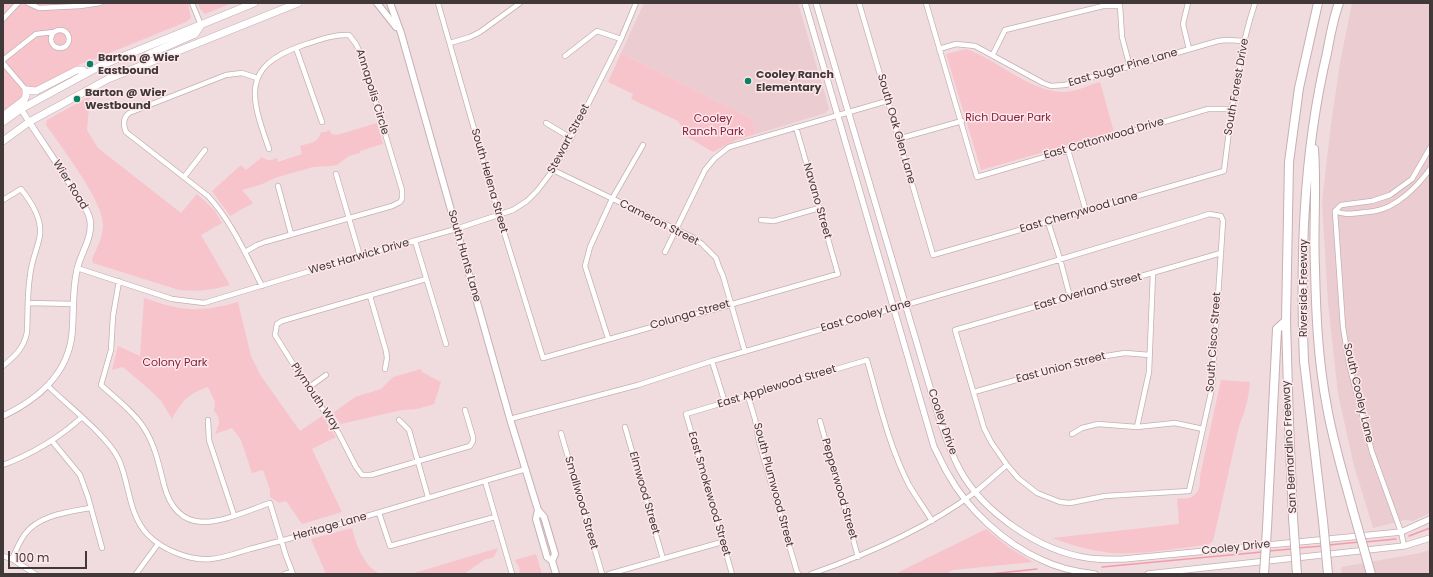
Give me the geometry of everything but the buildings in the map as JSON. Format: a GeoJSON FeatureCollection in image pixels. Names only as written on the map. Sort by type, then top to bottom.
{"type":"FeatureCollection","features":[{"type":"Feature","properties":{"kind":"highway","name":"Riverside Freeway"},"geometry":{"type":"LineString","coordinates":[[1286,321],[1291,147],[1299,88],[1318,3]]}},
{"type":"Feature","properties":{"kind":"highway","name":"Riverside Freeway"},"geometry":{"type":"LineString","coordinates":[[1328,574],[1304,361],[1305,208],[1312,125],[1320,80],[1339,3]]}},
{"type":"Feature","properties":{"kind":"highway"},"geometry":{"type":"LineString","coordinates":[[1312,125],[1316,171],[1315,266],[1321,360],[1326,405],[1336,448],[1371,574]]}},
{"type":"Feature","properties":{"kind":"highway","name":"San Bernardino Freeway"},"geometry":{"type":"LineString","coordinates":[[1286,321],[1289,432],[1297,574]]}},
{"type":"Feature","properties":{"kind":"highway"},"geometry":{"type":"LineString","coordinates":[[1264,574],[1278,329],[1286,321]]}},
{"type":"Feature","properties":{"kind":"main road"},"geometry":{"type":"LineString","coordinates":[[3,122],[85,73],[254,3]]}},
{"type":"Feature","properties":{"kind":"main road"},"geometry":{"type":"LineString","coordinates":[[3,141],[29,122],[108,79],[298,3]]}},
{"type":"Feature","properties":{"kind":"main road"},"geometry":{"type":"LineString","coordinates":[[377,3],[401,32]]}},
{"type":"Feature","properties":{"kind":"main road","name":"South Hunts Lane"},"geometry":{"type":"LineString","coordinates":[[390,3],[401,32],[510,419],[538,510],[536,519],[542,542],[547,557],[552,561],[556,574]]}},
{"type":"Feature","properties":{"kind":"main road"},"geometry":{"type":"LineString","coordinates":[[144,64],[145,57],[147,55],[195,34],[201,25]]}},
{"type":"Feature","properties":{"kind":"main road"},"geometry":{"type":"LineString","coordinates":[[3,116],[24,100],[26,90],[36,91],[77,70],[83,70],[85,73]]}},
{"type":"Feature","properties":{"kind":"street"},"geometry":{"type":"LineString","coordinates":[[3,18],[18,3]]}},
{"type":"Feature","properties":{"kind":"street"},"geometry":{"type":"LineString","coordinates":[[28,3],[39,8],[80,6],[100,3]]}},
{"type":"Feature","properties":{"kind":"street"},"geometry":{"type":"LineString","coordinates":[[192,3],[201,25]]}},
{"type":"Feature","properties":{"kind":"street","name":"South Helena Street"},"geometry":{"type":"LineString","coordinates":[[438,3],[499,216],[543,358]]}},
{"type":"Feature","properties":{"kind":"street"},"geometry":{"type":"LineString","coordinates":[[450,43],[470,37],[480,32],[520,3]]}},
{"type":"Feature","properties":{"kind":"street","name":"Stewart Street"},"geometry":{"type":"LineString","coordinates":[[456,229],[499,216],[513,210],[527,201],[546,182],[571,138],[621,39],[636,3]]}},
{"type":"Feature","properties":{"kind":"street","name":"Cooley Drive"},"geometry":{"type":"LineString","coordinates":[[805,3],[934,447],[948,475],[965,499],[988,523],[1011,542],[1041,560],[1076,572],[1095,574]]}},
{"type":"Feature","properties":{"kind":"street","name":"Cooley Drive"},"geometry":{"type":"LineString","coordinates":[[816,3],[939,418],[951,452],[961,471],[976,492],[996,512],[1021,532],[1061,551],[1088,558],[1124,559],[1401,532],[1430,519]]}},
{"type":"Feature","properties":{"kind":"street","name":"South Oak Glen Lane"},"geometry":{"type":"LineString","coordinates":[[859,3],[933,255]]}},
{"type":"Feature","properties":{"kind":"street"},"geometry":{"type":"LineString","coordinates":[[898,139],[962,121],[926,3]]}},
{"type":"Feature","properties":{"kind":"street"},"geometry":{"type":"LineString","coordinates":[[1188,3],[1183,24],[1190,49]]}},
{"type":"Feature","properties":{"kind":"street","name":"South Forest Drive"},"geometry":{"type":"LineString","coordinates":[[1224,171],[1232,109],[1244,41],[1254,3]]}},
{"type":"Feature","properties":{"kind":"street"},"geometry":{"type":"LineString","coordinates":[[993,54],[1006,30],[1103,6],[1120,6],[1122,37],[1130,67]]}},
{"type":"Feature","properties":{"kind":"street"},"geometry":{"type":"LineString","coordinates":[[26,90],[3,61],[36,34],[64,30],[68,34],[70,41],[64,48],[53,46],[51,37],[54,32]]}},
{"type":"Feature","properties":{"kind":"street"},"geometry":{"type":"LineString","coordinates":[[565,56],[597,31],[621,39]]}},
{"type":"Feature","properties":{"kind":"street","name":"Annapolis Circle"},"geometry":{"type":"LineString","coordinates":[[245,252],[257,245],[291,234],[396,204],[402,199],[403,195],[362,57],[356,44],[349,35],[337,36],[283,52],[267,65],[257,78]]}},
{"type":"Feature","properties":{"kind":"street","name":"East Sugar Pine Lane"},"geometry":{"type":"LineString","coordinates":[[939,49],[956,44],[976,46],[1051,86],[1058,86],[1226,40],[1244,41]]}},
{"type":"Feature","properties":{"kind":"street"},"geometry":{"type":"LineString","coordinates":[[296,48],[322,122]]}},
{"type":"Feature","properties":{"kind":"street"},"geometry":{"type":"LineString","coordinates":[[262,286],[245,252],[220,209],[208,196],[126,132],[124,125],[126,116],[129,113],[226,75],[242,73],[257,78],[255,102],[270,150]]}},
{"type":"Feature","properties":{"kind":"street"},"geometry":{"type":"LineString","coordinates":[[665,252],[705,170],[715,158],[729,147],[735,144],[887,101]]}},
{"type":"Feature","properties":{"kind":"street","name":"East Cottonwood Drive"},"geometry":{"type":"LineString","coordinates":[[962,121],[977,177],[1208,109],[1232,109]]}},
{"type":"Feature","properties":{"kind":"street","name":"Wier Road"},"geometry":{"type":"LineString","coordinates":[[3,416],[27,404],[48,386],[56,376],[63,362],[70,345],[74,304],[74,282],[77,268],[89,236],[90,220],[87,210],[69,181],[21,110]]}},
{"type":"Feature","properties":{"kind":"street"},"geometry":{"type":"LineString","coordinates":[[546,123],[571,138]]}},
{"type":"Feature","properties":{"kind":"street","name":"Navano Street"},"geometry":{"type":"LineString","coordinates":[[796,127],[838,274]]}},
{"type":"Feature","properties":{"kind":"street"},"geometry":{"type":"LineString","coordinates":[[608,338],[585,266],[590,247],[612,199],[643,145]]}},
{"type":"Feature","properties":{"kind":"street"},"geometry":{"type":"LineString","coordinates":[[1430,148],[1412,179],[1390,195],[1372,201],[1341,205],[1335,211],[1344,214],[1375,211],[1389,206],[1402,198],[1421,182],[1430,169]]}},
{"type":"Feature","properties":{"kind":"street"},"geometry":{"type":"LineString","coordinates":[[184,177],[205,150]]}},
{"type":"Feature","properties":{"kind":"street"},"geometry":{"type":"LineString","coordinates":[[1068,150],[1086,211]]}},
{"type":"Feature","properties":{"kind":"street","name":"Cameron Street"},"geometry":{"type":"LineString","coordinates":[[553,170],[676,229],[702,244],[716,258],[732,304],[745,352]]}},
{"type":"Feature","properties":{"kind":"street","name":"East Cherrywood Lane"},"geometry":{"type":"LineString","coordinates":[[933,255],[1224,171]]}},
{"type":"Feature","properties":{"kind":"street"},"geometry":{"type":"LineString","coordinates":[[336,174],[360,256]]}},
{"type":"Feature","properties":{"kind":"street"},"geometry":{"type":"LineString","coordinates":[[278,186],[291,234]]}},
{"type":"Feature","properties":{"kind":"street"},"geometry":{"type":"LineString","coordinates":[[3,200],[21,189],[28,198],[37,216],[40,231],[31,268],[27,332],[25,340],[16,355],[3,366]]}},
{"type":"Feature","properties":{"kind":"street"},"geometry":{"type":"LineString","coordinates":[[761,220],[774,221],[819,208]]}},
{"type":"Feature","properties":{"kind":"street","name":"South Cooley Lane"},"geometry":{"type":"LineString","coordinates":[[1335,211],[1343,327],[1349,364],[1372,452],[1401,532],[1404,546]]}},
{"type":"Feature","properties":{"kind":"street","name":"East Cooley Lane"},"geometry":{"type":"LineString","coordinates":[[510,419],[638,384],[1209,214],[1221,216]]}},
{"type":"Feature","properties":{"kind":"street","name":"South Cisco Street"},"geometry":{"type":"LineString","coordinates":[[1007,465],[1018,478],[1037,493],[1060,502],[1070,503],[1105,496],[1189,491],[1212,388],[1223,221],[1221,216]]}},
{"type":"Feature","properties":{"kind":"street"},"geometry":{"type":"LineString","coordinates":[[1048,222],[1070,297]]}},
{"type":"Feature","properties":{"kind":"street","name":"West Harwick Drive"},"geometry":{"type":"LineString","coordinates":[[77,268],[172,298],[204,303],[456,229]]}},
{"type":"Feature","properties":{"kind":"street"},"geometry":{"type":"LineString","coordinates":[[415,241],[446,344]]}},
{"type":"Feature","properties":{"kind":"street","name":"East Overland Street"},"geometry":{"type":"LineString","coordinates":[[974,392],[955,330],[1221,253]]}},
{"type":"Feature","properties":{"kind":"street"},"geometry":{"type":"LineString","coordinates":[[1137,427],[1149,372],[1153,273]]}},
{"type":"Feature","properties":{"kind":"street","name":"Colunga Street"},"geometry":{"type":"LineString","coordinates":[[543,358],[608,338],[838,274]]}},
{"type":"Feature","properties":{"kind":"street","name":"Plymouth Way"},"geometry":{"type":"LineString","coordinates":[[426,279],[282,321],[277,324],[275,335],[338,432],[356,467],[362,475],[370,475],[470,446],[473,442],[473,437],[465,410]]}},
{"type":"Feature","properties":{"kind":"street"},"geometry":{"type":"LineString","coordinates":[[119,281],[113,316],[111,350],[101,385],[132,414],[144,428],[155,450],[169,499],[180,514],[189,520],[197,522],[217,521],[270,503],[293,573],[285,574]]}},
{"type":"Feature","properties":{"kind":"street"},"geometry":{"type":"LineString","coordinates":[[370,296],[386,351],[387,358],[385,368]]}},
{"type":"Feature","properties":{"kind":"street"},"geometry":{"type":"LineString","coordinates":[[29,303],[74,304]]}},
{"type":"Feature","properties":{"kind":"street","name":"East Union Street"},"geometry":{"type":"LineString","coordinates":[[974,392],[1093,358],[1125,353],[1150,355]]}},
{"type":"Feature","properties":{"kind":"street","name":"East Applewood Street"},"geometry":{"type":"LineString","coordinates":[[686,414],[867,360],[891,441],[900,464],[909,484],[932,521]]}},
{"type":"Feature","properties":{"kind":"street"},"geometry":{"type":"LineString","coordinates":[[712,361],[725,403]]}},
{"type":"Feature","properties":{"kind":"street"},"geometry":{"type":"LineString","coordinates":[[308,388],[326,375]]}},
{"type":"Feature","properties":{"kind":"street"},"geometry":{"type":"LineString","coordinates":[[48,386],[82,417],[114,451],[119,459],[130,504],[137,520],[147,534],[158,544],[136,574]]}},
{"type":"Feature","properties":{"kind":"street"},"geometry":{"type":"LineString","coordinates":[[811,574],[858,557],[932,521],[976,492],[1007,465],[991,442],[984,428],[974,392]]}},
{"type":"Feature","properties":{"kind":"street","name":"South Plumwood Street"},"geometry":{"type":"LineString","coordinates":[[748,396],[759,442],[797,572],[799,574]]}},
{"type":"Feature","properties":{"kind":"street","name":"East Smokewood Street"},"geometry":{"type":"LineString","coordinates":[[686,414],[732,574]]}},
{"type":"Feature","properties":{"kind":"street"},"geometry":{"type":"LineString","coordinates":[[3,465],[52,441],[82,417]]}},
{"type":"Feature","properties":{"kind":"street"},"geometry":{"type":"LineString","coordinates":[[208,420],[209,440],[234,515]]}},
{"type":"Feature","properties":{"kind":"street"},"geometry":{"type":"LineString","coordinates":[[399,420],[409,430],[428,497]]}},
{"type":"Feature","properties":{"kind":"street","name":"Pepperwood Street"},"geometry":{"type":"LineString","coordinates":[[820,421],[858,557]]}},
{"type":"Feature","properties":{"kind":"street"},"geometry":{"type":"LineString","coordinates":[[1072,434],[1082,428],[1098,424],[1137,427],[1175,422],[1203,429]]}},
{"type":"Feature","properties":{"kind":"street","name":"Elmwood Street"},"geometry":{"type":"LineString","coordinates":[[625,427],[663,559]]}},
{"type":"Feature","properties":{"kind":"street","name":"Smallwood Street"},"geometry":{"type":"LineString","coordinates":[[561,433],[602,574]]}},
{"type":"Feature","properties":{"kind":"street"},"geometry":{"type":"LineString","coordinates":[[52,441],[80,475],[86,490],[102,548]]}},
{"type":"Feature","properties":{"kind":"street"},"geometry":{"type":"LineString","coordinates":[[512,574],[485,481],[526,469]]}},
{"type":"Feature","properties":{"kind":"street","name":"Heritage Lane"},"geometry":{"type":"LineString","coordinates":[[158,544],[184,556],[199,559],[212,559],[282,541],[485,481]]}},
{"type":"Feature","properties":{"kind":"street"},"geometry":{"type":"LineString","coordinates":[[12,559],[26,533],[39,522],[57,515],[90,508]]}},
{"type":"Feature","properties":{"kind":"street"},"geometry":{"type":"LineString","coordinates":[[379,513],[390,546],[495,517]]}},
{"type":"Feature","properties":{"kind":"street","name":"Cooley Drive"},"geometry":{"type":"LineString","coordinates":[[1148,574],[1404,546],[1430,538]]}},
{"type":"Feature","properties":{"kind":"street"},"geometry":{"type":"LineString","coordinates":[[609,574],[722,542]]}},
{"type":"Feature","properties":{"kind":"street"},"geometry":{"type":"LineString","coordinates":[[3,556],[12,559],[35,574]]}},
{"type":"Feature","properties":{"kind":"shaded area","name":"Cooley Ranch Elementary"},"geometry":{"type":"Polygon","coordinates":[[[644,3],[798,3],[829,108],[826,113],[756,134],[752,119],[621,53],[644,3]]]}},
{"type":"Feature","properties":{"kind":"shaded area"},"geometry":{"type":"Polygon","coordinates":[[[1352,3],[1430,3],[1430,513],[1413,521],[1405,520],[1373,528],[1354,466],[1338,394],[1328,303],[1322,202],[1340,63],[1352,3]]]}},
{"type":"Feature","properties":{"kind":"shaded area"},"geometry":{"type":"Polygon","coordinates":[[[1430,550],[1430,574],[1342,574],[1341,567],[1430,550]]]}},
{"type":"Feature","properties":{"kind":"green space"},"geometry":{"type":"Polygon","coordinates":[[[3,3],[188,3],[191,18],[186,22],[83,63],[38,89],[3,113],[3,3]]]}},
{"type":"Feature","properties":{"kind":"green space"},"geometry":{"type":"Polygon","coordinates":[[[198,3],[232,3],[205,14],[200,9],[198,3]]]}},
{"type":"Feature","properties":{"kind":"green space","name":"Rich Dauer Park"},"geometry":{"type":"Polygon","coordinates":[[[966,49],[990,60],[1026,81],[1051,91],[1068,92],[1100,82],[1114,132],[981,170],[946,54],[966,49]]]}},
{"type":"Feature","properties":{"kind":"green space","name":"Cooley Ranch Park"},"geometry":{"type":"Polygon","coordinates":[[[621,53],[752,119],[756,134],[736,140],[713,152],[689,138],[678,121],[631,99],[633,94],[608,82],[621,53]]]}},
{"type":"Feature","properties":{"kind":"green space"},"geometry":{"type":"Polygon","coordinates":[[[90,96],[87,130],[98,148],[181,213],[197,194],[215,211],[222,223],[201,235],[230,285],[204,290],[179,290],[93,263],[92,259],[102,234],[103,225],[101,215],[96,202],[80,174],[46,125],[47,120],[90,96]]]}},
{"type":"Feature","properties":{"kind":"green space"},"geometry":{"type":"Polygon","coordinates":[[[377,123],[383,144],[349,156],[337,165],[313,167],[275,178],[260,185],[242,190],[253,203],[230,216],[212,191],[241,165],[246,170],[262,157],[269,160],[277,158],[278,162],[302,154],[300,146],[316,140],[320,136],[321,132],[329,130],[332,134],[337,135],[377,123]]]}},
{"type":"Feature","properties":{"kind":"green space","name":"Colony Park"},"geometry":{"type":"Polygon","coordinates":[[[144,298],[169,306],[190,309],[212,308],[238,302],[251,356],[261,376],[300,431],[322,416],[336,437],[312,449],[342,512],[302,524],[286,501],[279,503],[270,497],[270,490],[263,470],[252,473],[241,440],[232,428],[215,434],[219,425],[219,419],[214,411],[215,402],[208,387],[201,389],[186,399],[172,419],[161,401],[123,367],[112,370],[118,346],[140,356],[144,298]]]}},
{"type":"Feature","properties":{"kind":"green space"},"geometry":{"type":"Polygon","coordinates":[[[421,369],[422,372],[441,382],[434,404],[417,409],[402,410],[341,424],[333,413],[355,397],[381,389],[393,377],[421,369]]]}},
{"type":"Feature","properties":{"kind":"green space"},"geometry":{"type":"Polygon","coordinates":[[[1221,380],[1250,382],[1249,393],[1239,426],[1213,541],[1208,545],[1148,552],[1112,553],[1089,549],[1052,538],[1179,524],[1177,498],[1183,499],[1192,497],[1198,491],[1221,380]]]}},
{"type":"Feature","properties":{"kind":"green space"},"geometry":{"type":"Polygon","coordinates":[[[352,528],[358,548],[365,561],[370,567],[381,574],[326,574],[311,539],[352,528]]]}},
{"type":"Feature","properties":{"kind":"green space"},"geometry":{"type":"Polygon","coordinates":[[[986,529],[1008,547],[1033,562],[953,570],[946,574],[895,574],[986,529]]]}},
{"type":"Feature","properties":{"kind":"green space"},"geometry":{"type":"Polygon","coordinates":[[[498,548],[494,557],[484,560],[464,574],[411,574],[498,548]]]}},
{"type":"Feature","properties":{"kind":"green space"},"geometry":{"type":"Polygon","coordinates":[[[536,554],[542,574],[520,573],[519,567],[515,560],[536,554]]]}},
{"type":"Feature","properties":{"kind":"waterway"},"geometry":{"type":"LineString","coordinates":[[1409,536],[1430,528]]}},
{"type":"Feature","properties":{"kind":"waterway"},"geometry":{"type":"LineString","coordinates":[[1365,542],[1396,539]]}},
{"type":"Feature","properties":{"kind":"waterway"},"geometry":{"type":"LineString","coordinates":[[1329,545],[1359,542]]}},
{"type":"Feature","properties":{"kind":"waterway"},"geometry":{"type":"LineString","coordinates":[[1297,548],[1323,546]]}},
{"type":"Feature","properties":{"kind":"waterway"},"geometry":{"type":"LineString","coordinates":[[1269,551],[1291,549]]}},
{"type":"Feature","properties":{"kind":"waterway"},"geometry":{"type":"LineString","coordinates":[[1102,567],[1262,552]]}},
{"type":"Feature","properties":{"kind":"waterway"},"geometry":{"type":"LineString","coordinates":[[990,574],[1037,569]]}},
{"type":"Feature","properties":{"kind":"place","name":"Barton @ Wier Eastbound"},"geometry":{"type":"Point","coordinates":[90,64]}},
{"type":"Feature","properties":{"kind":"place","name":"Cooley Ranch Elementary"},"geometry":{"type":"Point","coordinates":[748,81]}},
{"type":"Feature","properties":{"kind":"place","name":"Barton @ Wier Westbound"},"geometry":{"type":"Point","coordinates":[77,99]}}]}
